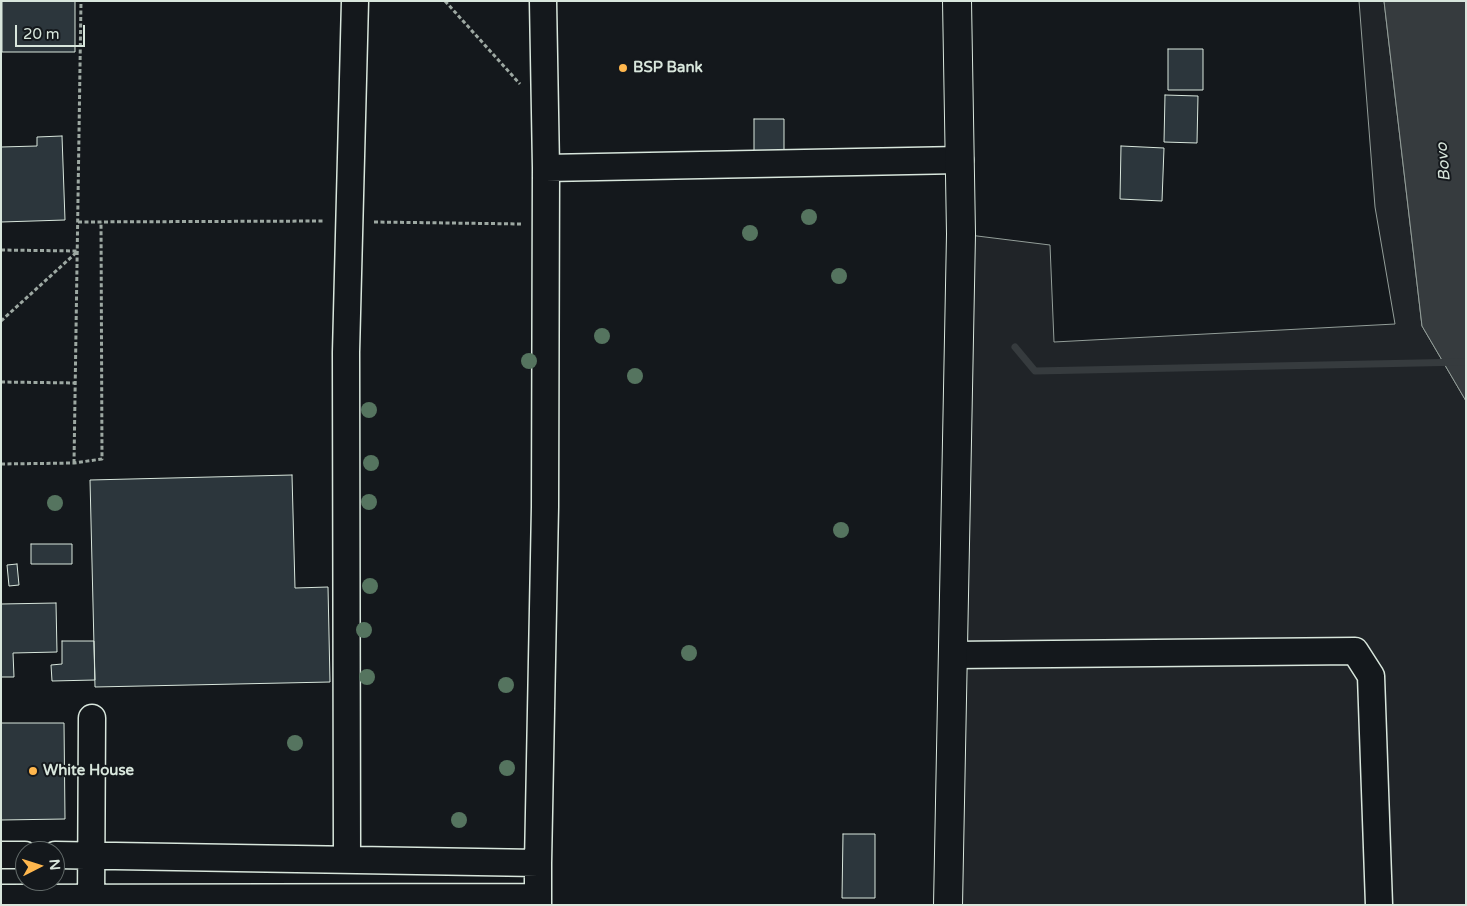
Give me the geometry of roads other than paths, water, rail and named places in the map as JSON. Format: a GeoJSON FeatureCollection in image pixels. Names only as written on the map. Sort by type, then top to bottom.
{"type":"FeatureCollection","features":[{"type":"Feature","properties":{"kind":"main road"},"geometry":{"type":"LineString","coordinates":[[948,905],[961,234],[957,1]]}},
{"type":"Feature","properties":{"kind":"street"},"geometry":{"type":"LineString","coordinates":[[347,859],[346,352],[355,1]]}},
{"type":"Feature","properties":{"kind":"street"},"geometry":{"type":"LineString","coordinates":[[1,898],[91,901],[538,901],[545,507],[546,168],[544,1]]}},
{"type":"Feature","properties":{"kind":"street"},"geometry":{"type":"LineString","coordinates":[[546,168],[960,160]]}},
{"type":"Feature","properties":{"kind":"street"},"geometry":{"type":"LineString","coordinates":[[953,654],[1355,651],[1371,676],[1379,905]]}},
{"type":"Feature","properties":{"kind":"street"},"geometry":{"type":"LineString","coordinates":[[91,901],[92,718]]}},
{"type":"Feature","properties":{"kind":"street"},"geometry":{"type":"LineString","coordinates":[[1,854],[15,855]]}},
{"type":"Feature","properties":{"kind":"street"},"geometry":{"type":"LineString","coordinates":[[65,855],[538,863]]}},
{"type":"Feature","properties":{"kind":"water","name":"Bovo"},"geometry":{"type":"Polygon","coordinates":[[[1384,1],[1466,1],[1466,401],[1422,326],[1384,1]]]}},
{"type":"Feature","properties":{"kind":"waterway"},"geometry":{"type":"LineString","coordinates":[[1015,347],[1035,371],[1466,362]]}},
{"type":"Feature","properties":{"kind":"place","name":"BSP Bank"},"geometry":{"type":"Point","coordinates":[623,68]}},
{"type":"Feature","properties":{"kind":"place","name":"White House"},"geometry":{"type":"Point","coordinates":[33,771]}}]}
